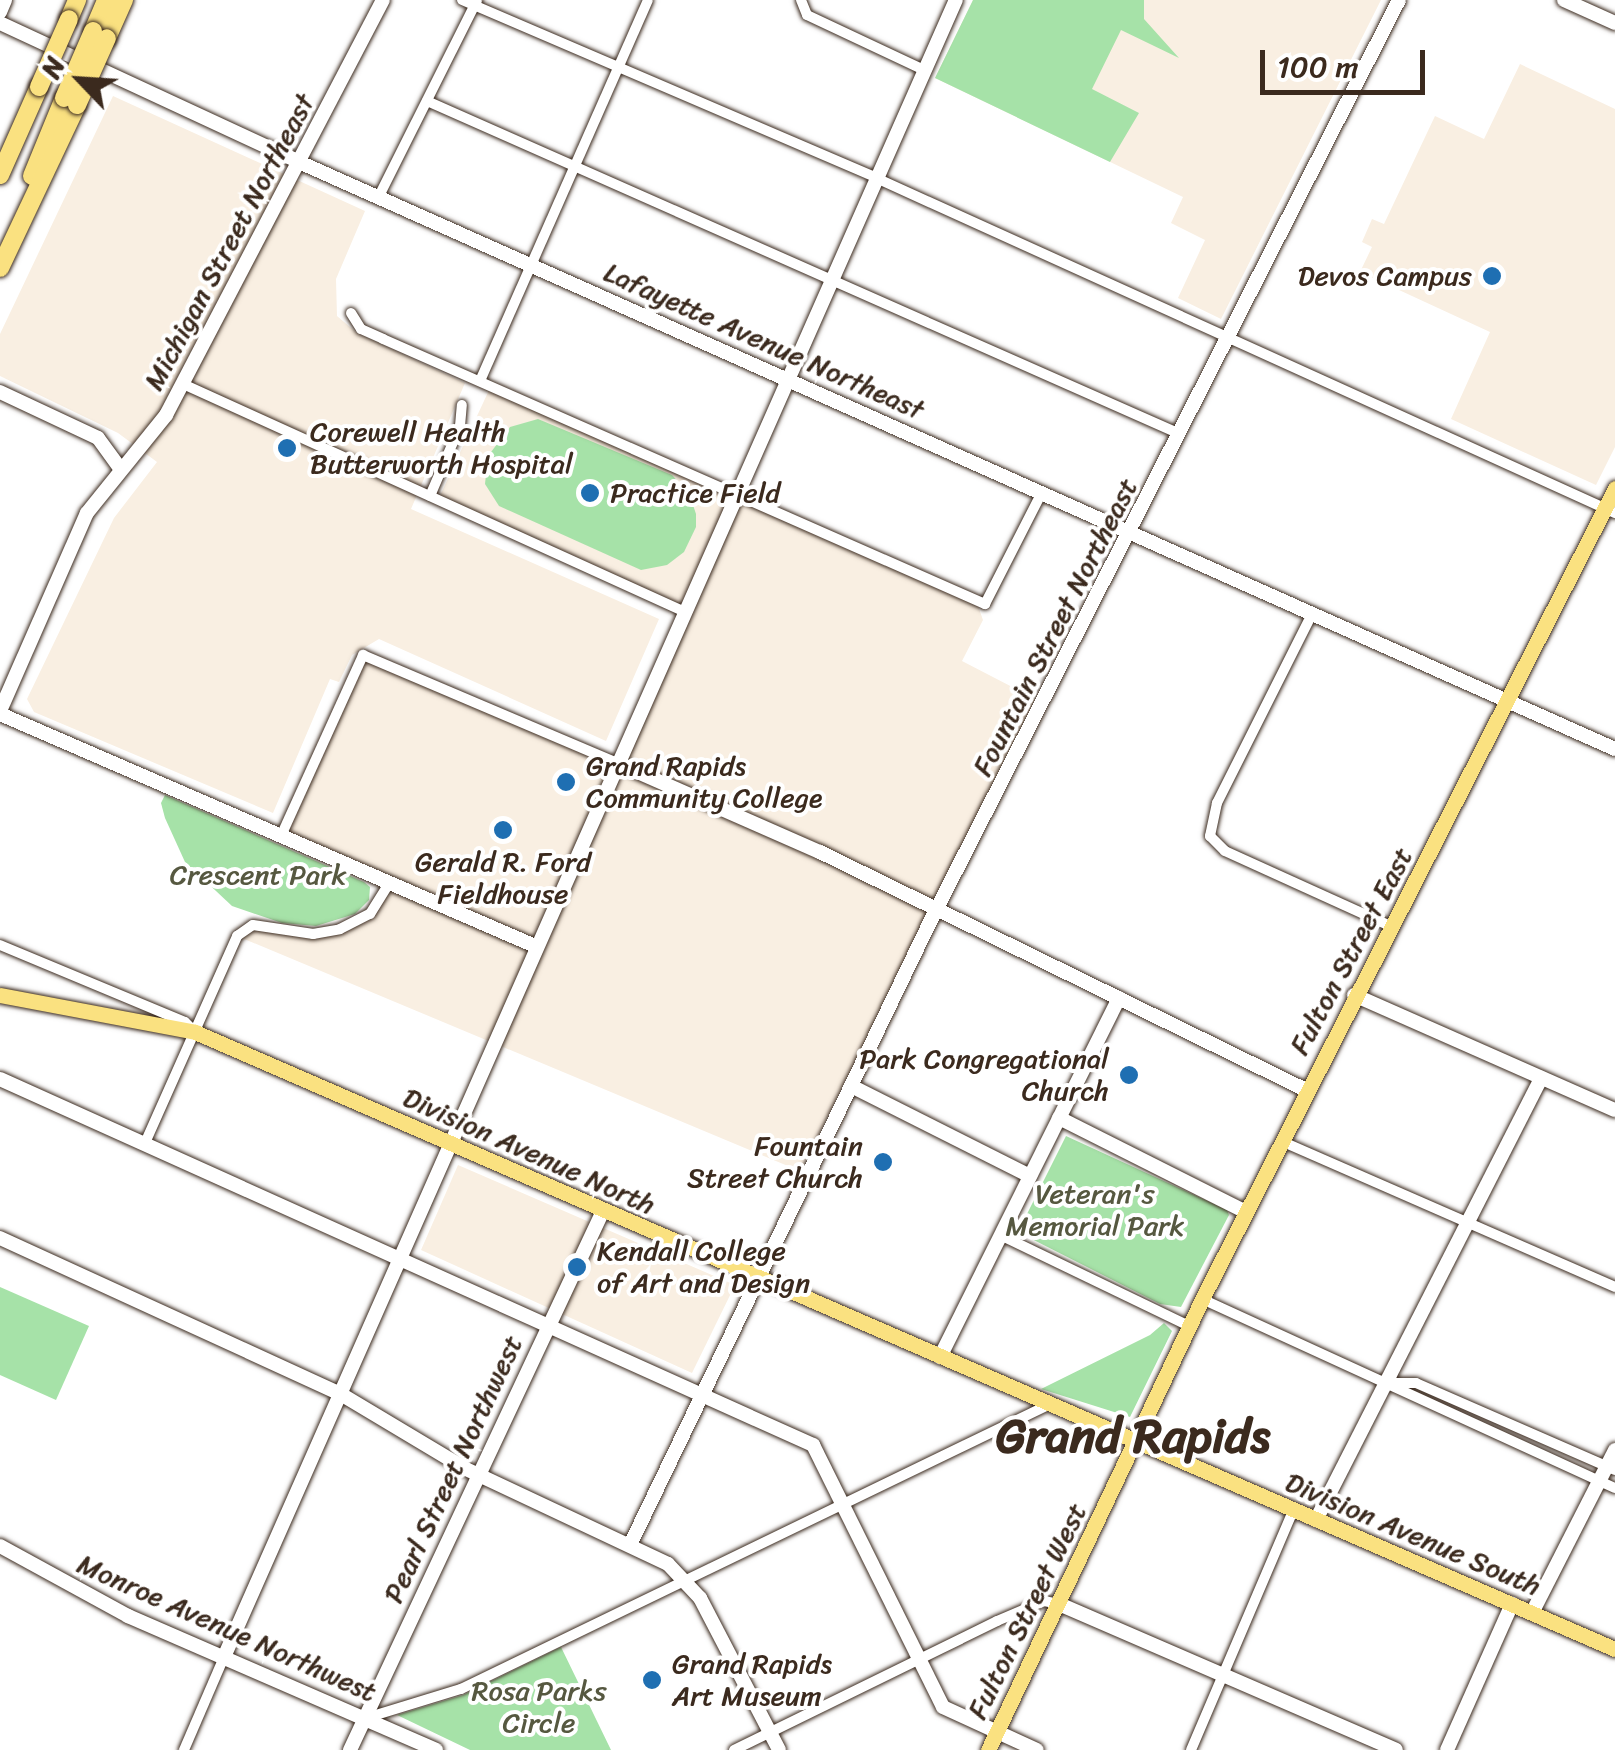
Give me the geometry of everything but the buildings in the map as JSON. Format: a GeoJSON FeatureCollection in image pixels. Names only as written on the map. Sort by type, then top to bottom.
{"type":"FeatureCollection","features":[{"type":"Feature","properties":{"kind":"highway"},"geometry":{"type":"LineString","coordinates":[[0,174],[77,0]]}},
{"type":"Feature","properties":{"kind":"highway"},"geometry":{"type":"LineString","coordinates":[[100,34],[106,0]]}},
{"type":"Feature","properties":{"kind":"highway"},"geometry":{"type":"LineString","coordinates":[[0,255],[100,34],[124,0]]}},
{"type":"Feature","properties":{"kind":"highway"},"geometry":{"type":"LineString","coordinates":[[0,268],[70,101]]}},
{"type":"Feature","properties":{"kind":"main road","name":"Fulton Street East"},"geometry":{"type":"LineString","coordinates":[[1136,1440],[1354,995],[1610,511],[1615,488]]}},
{"type":"Feature","properties":{"kind":"main road","name":"Division Avenue North"},"geometry":{"type":"LineString","coordinates":[[0,994],[195,1032],[1136,1440]]}},
{"type":"Feature","properties":{"kind":"main road","name":"Division Avenue South"},"geometry":{"type":"LineString","coordinates":[[1136,1440],[1615,1649]]}},
{"type":"Feature","properties":{"kind":"main road","name":"Fulton Street West"},"geometry":{"type":"LineString","coordinates":[[988,1750],[1136,1440]]}},
{"type":"Feature","properties":{"kind":"street"},"geometry":{"type":"LineString","coordinates":[[0,12],[5,0]]}},
{"type":"Feature","properties":{"kind":"street","name":"Michigan Street Northeast"},"geometry":{"type":"LineString","coordinates":[[0,712],[72,542],[94,500],[166,414],[184,384],[383,0]]}},
{"type":"Feature","properties":{"kind":"street"},"geometry":{"type":"LineString","coordinates":[[462,0],[874,177],[1610,511]]}},
{"type":"Feature","properties":{"kind":"street"},"geometry":{"type":"LineString","coordinates":[[480,382],[648,0]]}},
{"type":"Feature","properties":{"kind":"street"},"geometry":{"type":"LineString","coordinates":[[801,0],[807,15],[922,69]]}},
{"type":"Feature","properties":{"kind":"street"},"geometry":{"type":"LineString","coordinates":[[184,1750],[874,177],[956,0]]}},
{"type":"Feature","properties":{"kind":"street","name":"Fountain Street Northeast"},"geometry":{"type":"LineString","coordinates":[[630,1545],[938,909],[1399,0]]}},
{"type":"Feature","properties":{"kind":"street"},"geometry":{"type":"LineString","coordinates":[[1564,0],[1615,23]]}},
{"type":"Feature","properties":{"kind":"street"},"geometry":{"type":"LineString","coordinates":[[378,196],[476,3]]}},
{"type":"Feature","properties":{"kind":"street","name":"Lafayette Avenue Northeast"},"geometry":{"type":"LineString","coordinates":[[0,24],[299,162],[1615,749]]}},
{"type":"Feature","properties":{"kind":"street"},"geometry":{"type":"LineString","coordinates":[[427,101],[1180,434]]}},
{"type":"Feature","properties":{"kind":"street"},"geometry":{"type":"LineString","coordinates":[[351,313],[361,329],[984,604],[1042,492]]}},
{"type":"Feature","properties":{"kind":"street"},"geometry":{"type":"LineString","coordinates":[[184,384],[684,610]]}},
{"type":"Feature","properties":{"kind":"street"},"geometry":{"type":"LineString","coordinates":[[0,392],[98,438],[120,468]]}},
{"type":"Feature","properties":{"kind":"street"},"geometry":{"type":"LineString","coordinates":[[430,496],[460,426],[462,404]]}},
{"type":"Feature","properties":{"kind":"street"},"geometry":{"type":"LineString","coordinates":[[1312,614],[1217,803],[1210,824],[1214,844],[1390,926]]}},
{"type":"Feature","properties":{"kind":"street"},"geometry":{"type":"LineString","coordinates":[[281,836],[363,654],[617,763],[938,909],[1306,1090]]}},
{"type":"Feature","properties":{"kind":"street"},"geometry":{"type":"LineString","coordinates":[[0,712],[535,946]]}},
{"type":"Feature","properties":{"kind":"street"},"geometry":{"type":"LineString","coordinates":[[145,1143],[244,928],[254,925],[313,934],[340,929],[370,914],[389,883]]}},
{"type":"Feature","properties":{"kind":"street"},"geometry":{"type":"LineString","coordinates":[[0,945],[186,1022],[195,1032]]}},
{"type":"Feature","properties":{"kind":"street"},"geometry":{"type":"LineString","coordinates":[[1354,995],[1615,1110]]}},
{"type":"Feature","properties":{"kind":"street"},"geometry":{"type":"LineString","coordinates":[[940,1357],[1119,998]]}},
{"type":"Feature","properties":{"kind":"street"},"geometry":{"type":"LineString","coordinates":[[1316,1520],[1541,1078]]}},
{"type":"Feature","properties":{"kind":"street"},"geometry":{"type":"LineString","coordinates":[[0,1079],[813,1445],[944,1707],[1037,1750]]}},
{"type":"Feature","properties":{"kind":"street"},"geometry":{"type":"LineString","coordinates":[[850,1086],[1030,1176]]}},
{"type":"Feature","properties":{"kind":"street"},"geometry":{"type":"LineString","coordinates":[[1058,1118],[1246,1212]]}},
{"type":"Feature","properties":{"kind":"street"},"geometry":{"type":"LineString","coordinates":[[1281,1141],[1615,1287]]}},
{"type":"Feature","properties":{"kind":"street","name":"Pearl Street Northwest"},"geometry":{"type":"LineString","coordinates":[[350,1750],[603,1210]]}},
{"type":"Feature","properties":{"kind":"street"},"geometry":{"type":"LineString","coordinates":[[1000,1235],[1189,1326]]}},
{"type":"Feature","properties":{"kind":"street"},"geometry":{"type":"LineString","coordinates":[[0,1238],[339,1392],[478,1475],[668,1564],[689,1582],[779,1750]]}},
{"type":"Feature","properties":{"kind":"street"},"geometry":{"type":"LineString","coordinates":[[1202,1299],[1615,1488]]}},
{"type":"Feature","properties":{"kind":"street"},"geometry":{"type":"LineString","coordinates":[[1386,1384],[1416,1383],[1611,1468]]}},
{"type":"Feature","properties":{"kind":"street"},"geometry":{"type":"LineString","coordinates":[[366,1718],[460,1689],[689,1582],[1051,1404]]}},
{"type":"Feature","properties":{"kind":"street"},"geometry":{"type":"LineString","coordinates":[[1532,1613],[1599,1481],[1611,1468],[1615,1450]]}},
{"type":"Feature","properties":{"kind":"street"},"geometry":{"type":"LineString","coordinates":[[1191,1750],[1294,1511]]}},
{"type":"Feature","properties":{"kind":"street","name":"Monroe Avenue Northwest"},"geometry":{"type":"LineString","coordinates":[[0,1546],[81,1593],[436,1750]]}},
{"type":"Feature","properties":{"kind":"street"},"geometry":{"type":"LineString","coordinates":[[734,1750],[1039,1603],[1059,1604],[1396,1750]]}},
{"type":"Feature","properties":{"kind":"street"},"geometry":{"type":"LineString","coordinates":[[1448,1750],[1512,1604]]}},
{"type":"Feature","properties":{"kind":"shaded area"},"geometry":{"type":"Polygon","coordinates":[[[973,0],[1381,0],[1221,319],[1178,298],[1205,240],[1171,223],[1183,197],[935,78],[973,0]]]}},
{"type":"Feature","properties":{"kind":"shaded area","name":"Devos Campus"},"geometry":{"type":"Polygon","coordinates":[[[1520,64],[1615,109],[1615,447],[1596,485],[1451,419],[1490,332],[1360,272],[1372,247],[1362,242],[1372,219],[1384,224],[1435,116],[1484,139],[1520,64]]]}},
{"type":"Feature","properties":{"kind":"shaded area","name":"Corewell Health Butterworth Hospital"},"geometry":{"type":"Polygon","coordinates":[[[113,96],[365,211],[336,279],[337,316],[357,333],[465,383],[411,509],[659,619],[606,741],[379,639],[352,655],[339,682],[330,679],[273,813],[34,712],[27,699],[114,518],[157,462],[118,433],[0,376],[0,334],[113,96]]]}},
{"type":"Feature","properties":{"kind":"shaded area","name":"Grand Rapids Community College"},"geometry":{"type":"Polygon","coordinates":[[[490,388],[978,606],[983,620],[962,661],[1037,700],[800,1171],[237,936],[244,928],[313,934],[359,921],[389,884],[281,836],[360,658],[616,763],[683,611],[438,500],[490,388]]]}},
{"type":"Feature","properties":{"kind":"shaded area","name":"Kendall College of Art and Design"},"geometry":{"type":"Polygon","coordinates":[[[458,1165],[735,1285],[692,1373],[421,1250],[458,1165]]]}},
{"type":"Feature","properties":{"kind":"green space"},"geometry":{"type":"Polygon","coordinates":[[[973,0],[1144,0],[1144,19],[1179,58],[1121,30],[1092,89],[1139,113],[1110,162],[935,78],[973,0]]]}},
{"type":"Feature","properties":{"kind":"green space","name":"Practice Field"},"geometry":{"type":"Polygon","coordinates":[[[538,419],[672,475],[689,493],[696,514],[696,527],[684,552],[667,565],[641,570],[499,506],[485,484],[488,456],[510,427],[538,419]]]}},
{"type":"Feature","properties":{"kind":"green space","name":"Crescent Park"},"geometry":{"type":"Polygon","coordinates":[[[165,795],[364,882],[370,887],[369,900],[355,914],[316,926],[282,923],[232,906],[185,862],[165,818],[161,803],[165,795]]]}},
{"type":"Feature","properties":{"kind":"green space","name":"Veteran's Memorial Park"},"geometry":{"type":"Polygon","coordinates":[[[1066,1136],[1227,1210],[1229,1215],[1181,1307],[1160,1304],[1018,1232],[1066,1136]]]}},
{"type":"Feature","properties":{"kind":"green space"},"geometry":{"type":"Polygon","coordinates":[[[0,1287],[89,1326],[56,1400],[0,1375],[0,1287]]]}},
{"type":"Feature","properties":{"kind":"green space"},"geometry":{"type":"Polygon","coordinates":[[[1164,1323],[1172,1331],[1130,1417],[1041,1389],[1150,1335],[1164,1323]]]}},
{"type":"Feature","properties":{"kind":"green space","name":"Rosa Parks Circle"},"geometry":{"type":"Polygon","coordinates":[[[561,1647],[611,1750],[470,1750],[397,1715],[463,1695],[561,1647]]]}},
{"type":"Feature","properties":{"kind":"place","name":"Devos Campus"},"geometry":{"type":"Point","coordinates":[1492,276]}},
{"type":"Feature","properties":{"kind":"place","name":"Corewell Health Butterworth Hospital"},"geometry":{"type":"Point","coordinates":[287,448]}},
{"type":"Feature","properties":{"kind":"place","name":"Practice Field"},"geometry":{"type":"Point","coordinates":[590,493]}},
{"type":"Feature","properties":{"kind":"place","name":"Grand Rapids Community College"},"geometry":{"type":"Point","coordinates":[566,782]}},
{"type":"Feature","properties":{"kind":"place","name":"Gerald R. Ford Fieldhouse"},"geometry":{"type":"Point","coordinates":[503,830]}},
{"type":"Feature","properties":{"kind":"place","name":"Park Congregational Church"},"geometry":{"type":"Point","coordinates":[1129,1075]}},
{"type":"Feature","properties":{"kind":"place","name":"Fountain Street Church"},"geometry":{"type":"Point","coordinates":[883,1162]}},
{"type":"Feature","properties":{"kind":"place","name":"Kendall College of Art and Design"},"geometry":{"type":"Point","coordinates":[577,1267]}},
{"type":"Feature","properties":{"kind":"place","name":"Grand Rapids Art Museum"},"geometry":{"type":"Point","coordinates":[652,1680]}},
{"type":"Feature","properties":{"kind":"district","name":"Grand Rapids"},"geometry":{"type":"Point","coordinates":[1133,1436]}}]}
